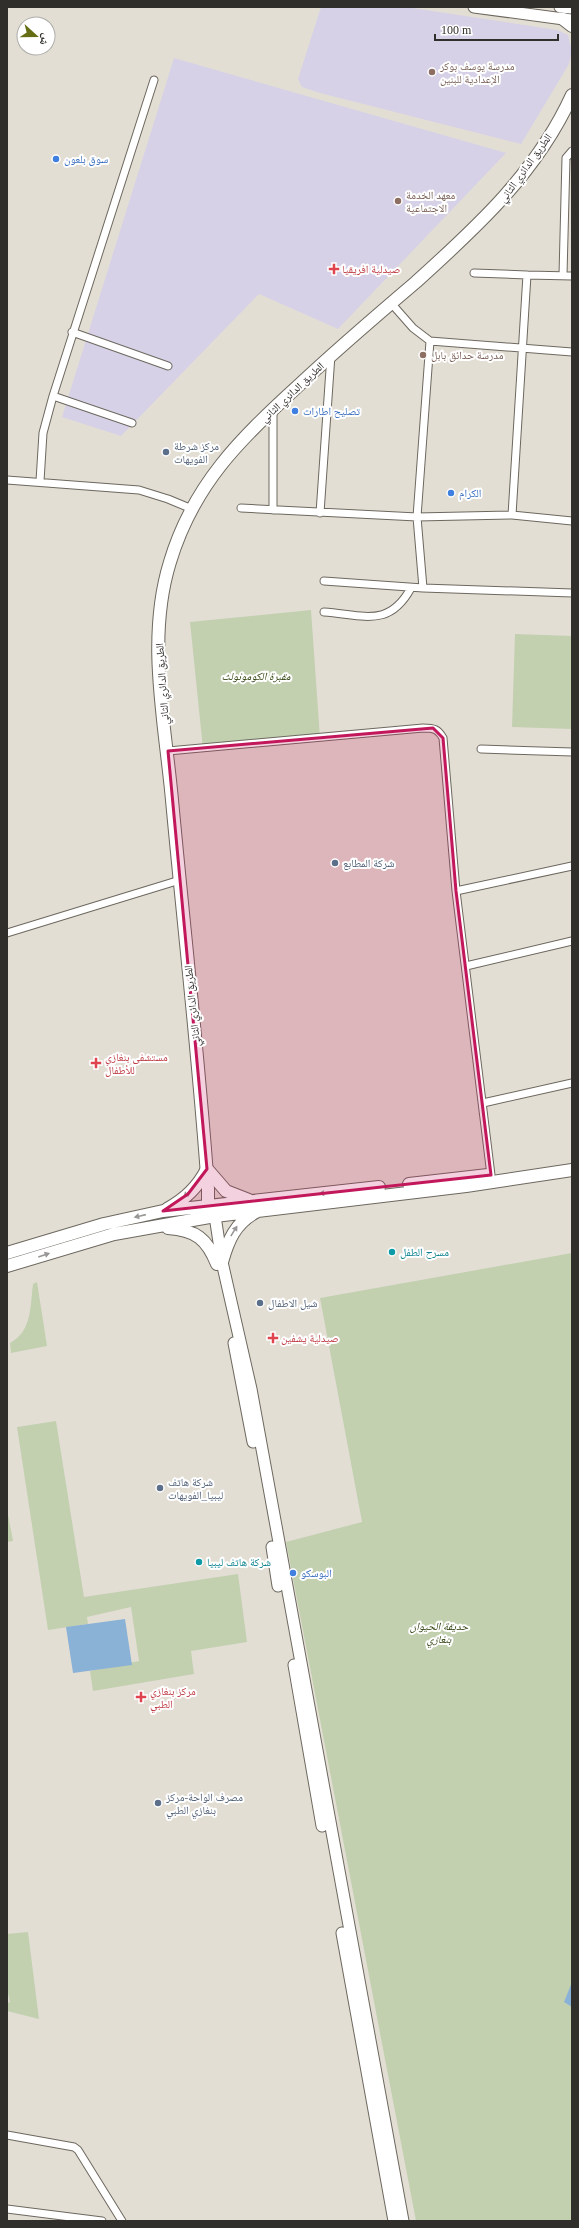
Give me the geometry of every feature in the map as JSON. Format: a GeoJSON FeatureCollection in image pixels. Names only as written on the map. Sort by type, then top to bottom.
{"type":"FeatureCollection","features":[{"type":"Feature","properties":{"kind":"main road"},"geometry":{"type":"LineString","coordinates":[[474,7],[569,22]]}},
{"type":"Feature","properties":{"kind":"main road"},"geometry":{"type":"LineString","coordinates":[[560,7],[572,8]]}},
{"type":"Feature","properties":{"kind":"main road","name":"الطريق الدائري الثاني"},"geometry":{"type":"LineString","coordinates":[[211,1211],[168,751],[158,670],[158,633],[161,595],[170,562],[192,509],[223,460],[242,438],[273,409],[468,235],[515,186],[550,135],[572,94]]}},
{"type":"Feature","properties":{"kind":"main road"},"geometry":{"type":"LineString","coordinates":[[163,1211],[188,1194],[202,1178],[207,1169],[226,1191],[256,1206],[492,1175],[572,1162]]}},
{"type":"Feature","properties":{"kind":"main road"},"geometry":{"type":"LineString","coordinates":[[7,1253],[104,1224],[163,1211],[211,1211],[466,1186],[572,1170]]}},
{"type":"Feature","properties":{"kind":"main road"},"geometry":{"type":"LineString","coordinates":[[220,1263],[231,1235],[238,1224],[256,1206]]}},
{"type":"Feature","properties":{"kind":"main road"},"geometry":{"type":"LineString","coordinates":[[7,1266],[87,1241],[151,1227],[211,1211]]}},
{"type":"Feature","properties":{"kind":"main road"},"geometry":{"type":"LineString","coordinates":[[211,1211],[220,1263],[251,1389],[383,2136],[402,2221]]}},
{"type":"Feature","properties":{"kind":"main road"},"geometry":{"type":"LineString","coordinates":[[151,1227],[180,1229],[197,1235],[210,1248],[220,1263]]}},
{"type":"Feature","properties":{"kind":"main road"},"geometry":{"type":"LineString","coordinates":[[383,2136],[394,2221]]}},
{"type":"Feature","properties":{"kind":"street"},"geometry":{"type":"LineString","coordinates":[[40,481],[43,433],[53,396],[72,332],[154,80]]}},
{"type":"Feature","properties":{"kind":"street"},"geometry":{"type":"LineString","coordinates":[[563,276],[566,158],[572,151]]}},
{"type":"Feature","properties":{"kind":"street"},"geometry":{"type":"LineString","coordinates":[[474,273],[572,276]]}},
{"type":"Feature","properties":{"kind":"street"},"geometry":{"type":"LineString","coordinates":[[512,515],[527,275]]}},
{"type":"Feature","properties":{"kind":"street"},"geometry":{"type":"LineString","coordinates":[[391,303],[413,328],[430,341],[572,352]]}},
{"type":"Feature","properties":{"kind":"street"},"geometry":{"type":"LineString","coordinates":[[72,332],[168,366]]}},
{"type":"Feature","properties":{"kind":"street"},"geometry":{"type":"LineString","coordinates":[[422,588],[417,518],[430,341]]}},
{"type":"Feature","properties":{"kind":"street"},"geometry":{"type":"LineString","coordinates":[[320,513],[332,355]]}},
{"type":"Feature","properties":{"kind":"street"},"geometry":{"type":"LineString","coordinates":[[53,396],[132,423]]}},
{"type":"Feature","properties":{"kind":"street"},"geometry":{"type":"LineString","coordinates":[[273,409],[273,510]]}},
{"type":"Feature","properties":{"kind":"street"},"geometry":{"type":"LineString","coordinates":[[7,480],[40,481],[138,490],[168,499],[192,509]]}},
{"type":"Feature","properties":{"kind":"street"},"geometry":{"type":"LineString","coordinates":[[241,508],[417,518],[512,515],[572,521]]}},
{"type":"Feature","properties":{"kind":"street"},"geometry":{"type":"LineString","coordinates":[[324,581],[411,588],[572,593]]}},
{"type":"Feature","properties":{"kind":"street"},"geometry":{"type":"LineString","coordinates":[[324,612],[386,615],[403,601],[411,588]]}},
{"type":"Feature","properties":{"kind":"street"},"geometry":{"type":"LineString","coordinates":[[168,751],[433,728],[439,731],[443,738],[456,891],[492,1175]]}},
{"type":"Feature","properties":{"kind":"street"},"geometry":{"type":"LineString","coordinates":[[481,749],[572,752]]}},
{"type":"Feature","properties":{"kind":"street"},"geometry":{"type":"LineString","coordinates":[[456,891],[572,866]]}},
{"type":"Feature","properties":{"kind":"street"},"geometry":{"type":"LineString","coordinates":[[7,933],[180,880]]}},
{"type":"Feature","properties":{"kind":"street"},"geometry":{"type":"LineString","coordinates":[[466,966],[572,941]]}},
{"type":"Feature","properties":{"kind":"street"},"geometry":{"type":"LineString","coordinates":[[483,1103],[572,1083]]}},
{"type":"Feature","properties":{"kind":"street"},"geometry":{"type":"LineString","coordinates":[[7,2135],[74,2147],[78,2150],[122,2221]]}},
{"type":"Feature","properties":{"kind":"street"},"geometry":{"type":"LineString","coordinates":[[7,2209],[102,2221]]}},
{"type":"Feature","properties":{"kind":"highlighted area"},"geometry":{"type":"Polygon","coordinates":[[[433,728],[443,738],[456,891],[491,1175],[163,1211],[188,1194],[207,1169],[168,751],[433,728]]]}},
{"type":"Feature","properties":{"kind":"shaded area","name":"مدرسة يوسف بوكر الإعدادية للبنين"},"geometry":{"type":"Polygon","coordinates":[[[321,7],[406,7],[557,30],[568,35],[572,51],[569,64],[521,144],[320,93],[302,87],[298,79],[321,7]]]}},
{"type":"Feature","properties":{"kind":"shaded area"},"geometry":{"type":"Polygon","coordinates":[[[174,58],[506,153],[338,329],[259,294],[121,436],[62,417],[174,58]]]}},
{"type":"Feature","properties":{"kind":"green space","name":"مقبرة الكومونولث"},"geometry":{"type":"Polygon","coordinates":[[[311,610],[320,738],[203,749],[190,622],[311,610]]]}},
{"type":"Feature","properties":{"kind":"green space"},"geometry":{"type":"Polygon","coordinates":[[[515,634],[572,636],[572,729],[512,727],[515,634]]]}},
{"type":"Feature","properties":{"kind":"green space","name":"حديقة الحيوان بنغازي"},"geometry":{"type":"Polygon","coordinates":[[[572,1253],[572,2221],[416,2221],[286,1542],[362,1522],[320,1298],[572,1253]]]}},
{"type":"Feature","properties":{"kind":"green space"},"geometry":{"type":"Polygon","coordinates":[[[37,1282],[47,1346],[11,1353],[10,1343],[22,1332],[29,1318],[33,1284],[37,1282]]]}},
{"type":"Feature","properties":{"kind":"green space"},"geometry":{"type":"Polygon","coordinates":[[[56,1421],[84,1597],[238,1574],[247,1642],[191,1651],[194,1674],[93,1691],[90,1671],[139,1661],[131,1607],[87,1617],[88,1624],[48,1630],[17,1427],[56,1421]]]}},
{"type":"Feature","properties":{"kind":"green space"},"geometry":{"type":"Polygon","coordinates":[[[7,1509],[13,1541],[7,1542],[7,1509]]]}},
{"type":"Feature","properties":{"kind":"green space"},"geometry":{"type":"Polygon","coordinates":[[[28,1932],[39,2019],[7,2011],[7,2003],[10,2002],[7,1989],[7,1934],[28,1932]]]}},
{"type":"Feature","properties":{"kind":"water"},"geometry":{"type":"Polygon","coordinates":[[[125,1619],[132,1665],[73,1673],[66,1627],[125,1619]]]}},
{"type":"Feature","properties":{"kind":"water"},"geometry":{"type":"Polygon","coordinates":[[[572,1982],[572,2007],[564,2002],[572,1982]]]}},
{"type":"Feature","properties":{"kind":"place","name":"مدرسة يوسف بوكر الإعدادية للبنين"},"geometry":{"type":"Point","coordinates":[432,72]}},
{"type":"Feature","properties":{"kind":"place","name":"سوق بلعون"},"geometry":{"type":"Point","coordinates":[56,159]}},
{"type":"Feature","properties":{"kind":"place","name":"معهد الخدمة الاجتماعية"},"geometry":{"type":"Point","coordinates":[398,201]}},
{"type":"Feature","properties":{"kind":"place","name":"صيدلية افريقيا"},"geometry":{"type":"Point","coordinates":[334,269]}},
{"type":"Feature","properties":{"kind":"place","name":"مدرسة حدائق بابل"},"geometry":{"type":"Point","coordinates":[423,355]}},
{"type":"Feature","properties":{"kind":"place","name":"تصليح اطارات"},"geometry":{"type":"Point","coordinates":[295,411]}},
{"type":"Feature","properties":{"kind":"place","name":"مركز شرطة الفويهات"},"geometry":{"type":"Point","coordinates":[166,452]}},
{"type":"Feature","properties":{"kind":"place","name":"الكرام"},"geometry":{"type":"Point","coordinates":[451,493]}},
{"type":"Feature","properties":{"kind":"place","name":"شركة المطابع"},"geometry":{"type":"Point","coordinates":[335,863]}},
{"type":"Feature","properties":{"kind":"place","name":"مستشفى بنغازي للأطفال"},"geometry":{"type":"Point","coordinates":[96,1063]}},
{"type":"Feature","properties":{"kind":"place","name":"مسرح الطفل"},"geometry":{"type":"Point","coordinates":[392,1252]}},
{"type":"Feature","properties":{"kind":"place","name":"شيل الاطفال"},"geometry":{"type":"Point","coordinates":[260,1303]}},
{"type":"Feature","properties":{"kind":"place","name":"صيدلية يشفين"},"geometry":{"type":"Point","coordinates":[273,1338]}},
{"type":"Feature","properties":{"kind":"place","name":"شركة هاتف ليبيا_الفويهات"},"geometry":{"type":"Point","coordinates":[160,1488]}},
{"type":"Feature","properties":{"kind":"place","name":"شركة هاتف ليبيا"},"geometry":{"type":"Point","coordinates":[199,1562]}},
{"type":"Feature","properties":{"kind":"place","name":"البوسكو"},"geometry":{"type":"Point","coordinates":[293,1573]}},
{"type":"Feature","properties":{"kind":"place","name":"مركز بنغازي الطبي"},"geometry":{"type":"Point","coordinates":[141,1697]}},
{"type":"Feature","properties":{"kind":"place","name":"مصرف الواحة-مركز بنغازي الطبي"},"geometry":{"type":"Point","coordinates":[158,1803]}}]}
